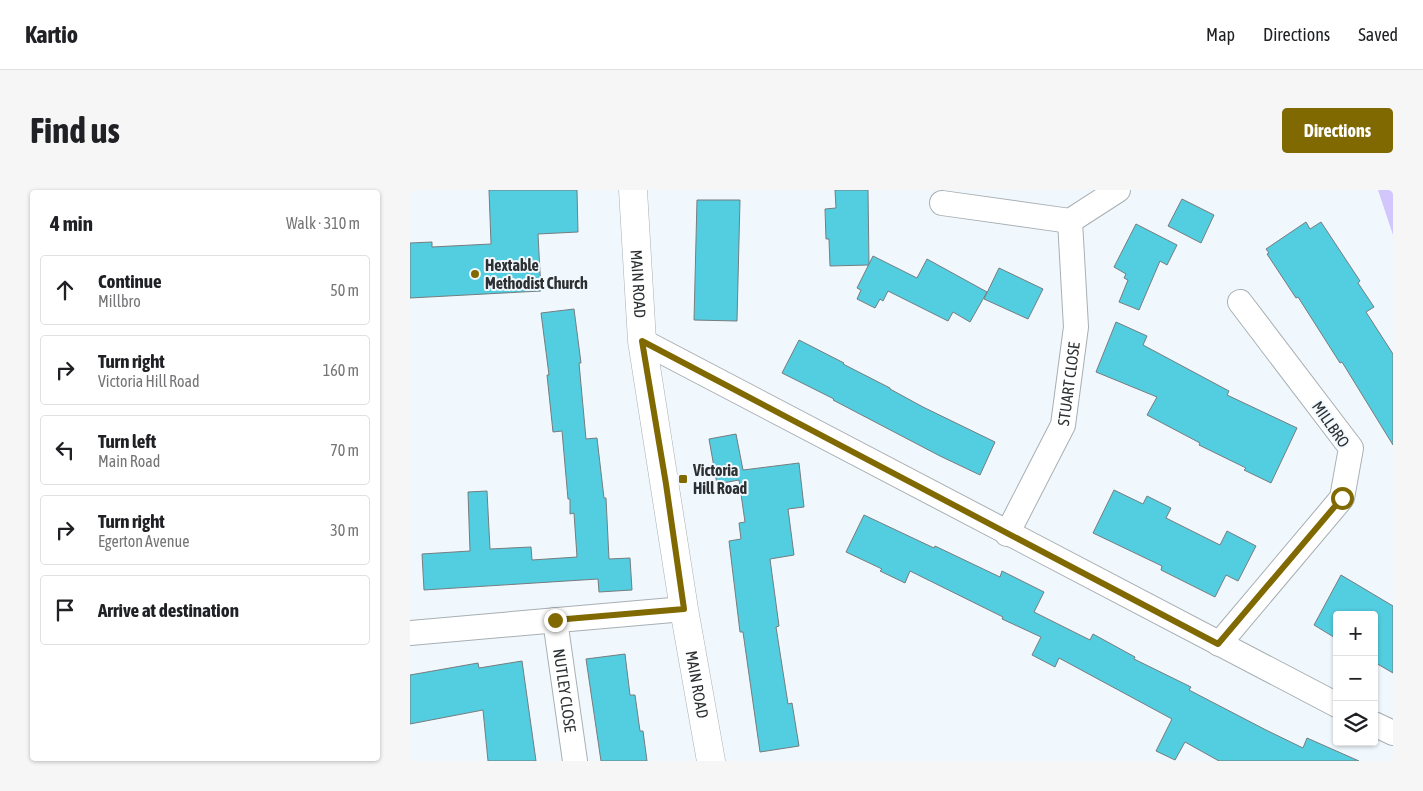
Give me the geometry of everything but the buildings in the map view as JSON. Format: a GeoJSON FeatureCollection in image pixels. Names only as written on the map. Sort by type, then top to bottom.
{"type":"FeatureCollection","features":[{"type":"Feature","properties":{"kind":"main road","name":"MAIN ROAD"},"geometry":{"type":"LineString","coordinates":[[633,190],[642,341],[666,484],[684,609],[711,761]]}},
{"type":"Feature","properties":{"kind":"street"},"geometry":{"type":"LineString","coordinates":[[942,203],[1070,220],[1118,190]]}},
{"type":"Feature","properties":{"kind":"street","name":"STUART CLOSE"},"geometry":{"type":"LineString","coordinates":[[1007,534],[1063,425],[1076,327],[1070,220]]}},
{"type":"Feature","properties":{"kind":"street","name":"MILLBRO"},"geometry":{"type":"LineString","coordinates":[[1218,644],[1342,498],[1351,448],[1240,302]]}},
{"type":"Feature","properties":{"kind":"street"},"geometry":{"type":"LineString","coordinates":[[642,341],[1007,534],[1333,703]]}},
{"type":"Feature","properties":{"kind":"street"},"geometry":{"type":"LineString","coordinates":[[410,632],[684,609]]}},
{"type":"Feature","properties":{"kind":"street","name":"NUTLEY CLOSE"},"geometry":{"type":"LineString","coordinates":[[555,620],[575,761]]}},
{"type":"Feature","properties":{"kind":"street"},"geometry":{"type":"LineString","coordinates":[[1378,726],[1393,733]]}},
{"type":"Feature","properties":{"kind":"shaded area"},"geometry":{"type":"Polygon","coordinates":[[[1378,190],[1393,190],[1393,235],[1378,190]]]}},
{"type":"Feature","properties":{"kind":"place","name":"Hextable Methodist Church"},"geometry":{"type":"Point","coordinates":[475,274]}},
{"type":"Feature","properties":{"kind":"place","name":"Victoria Hill Road"},"geometry":{"type":"Point","coordinates":[683,479]}},
{"type":"Feature","properties":{"kind":"route"},"geometry":{"type":"LineString","coordinates":[[555,620],[684,609],[666,484],[642,341],[1218,644],[1342,498]]}}]}
